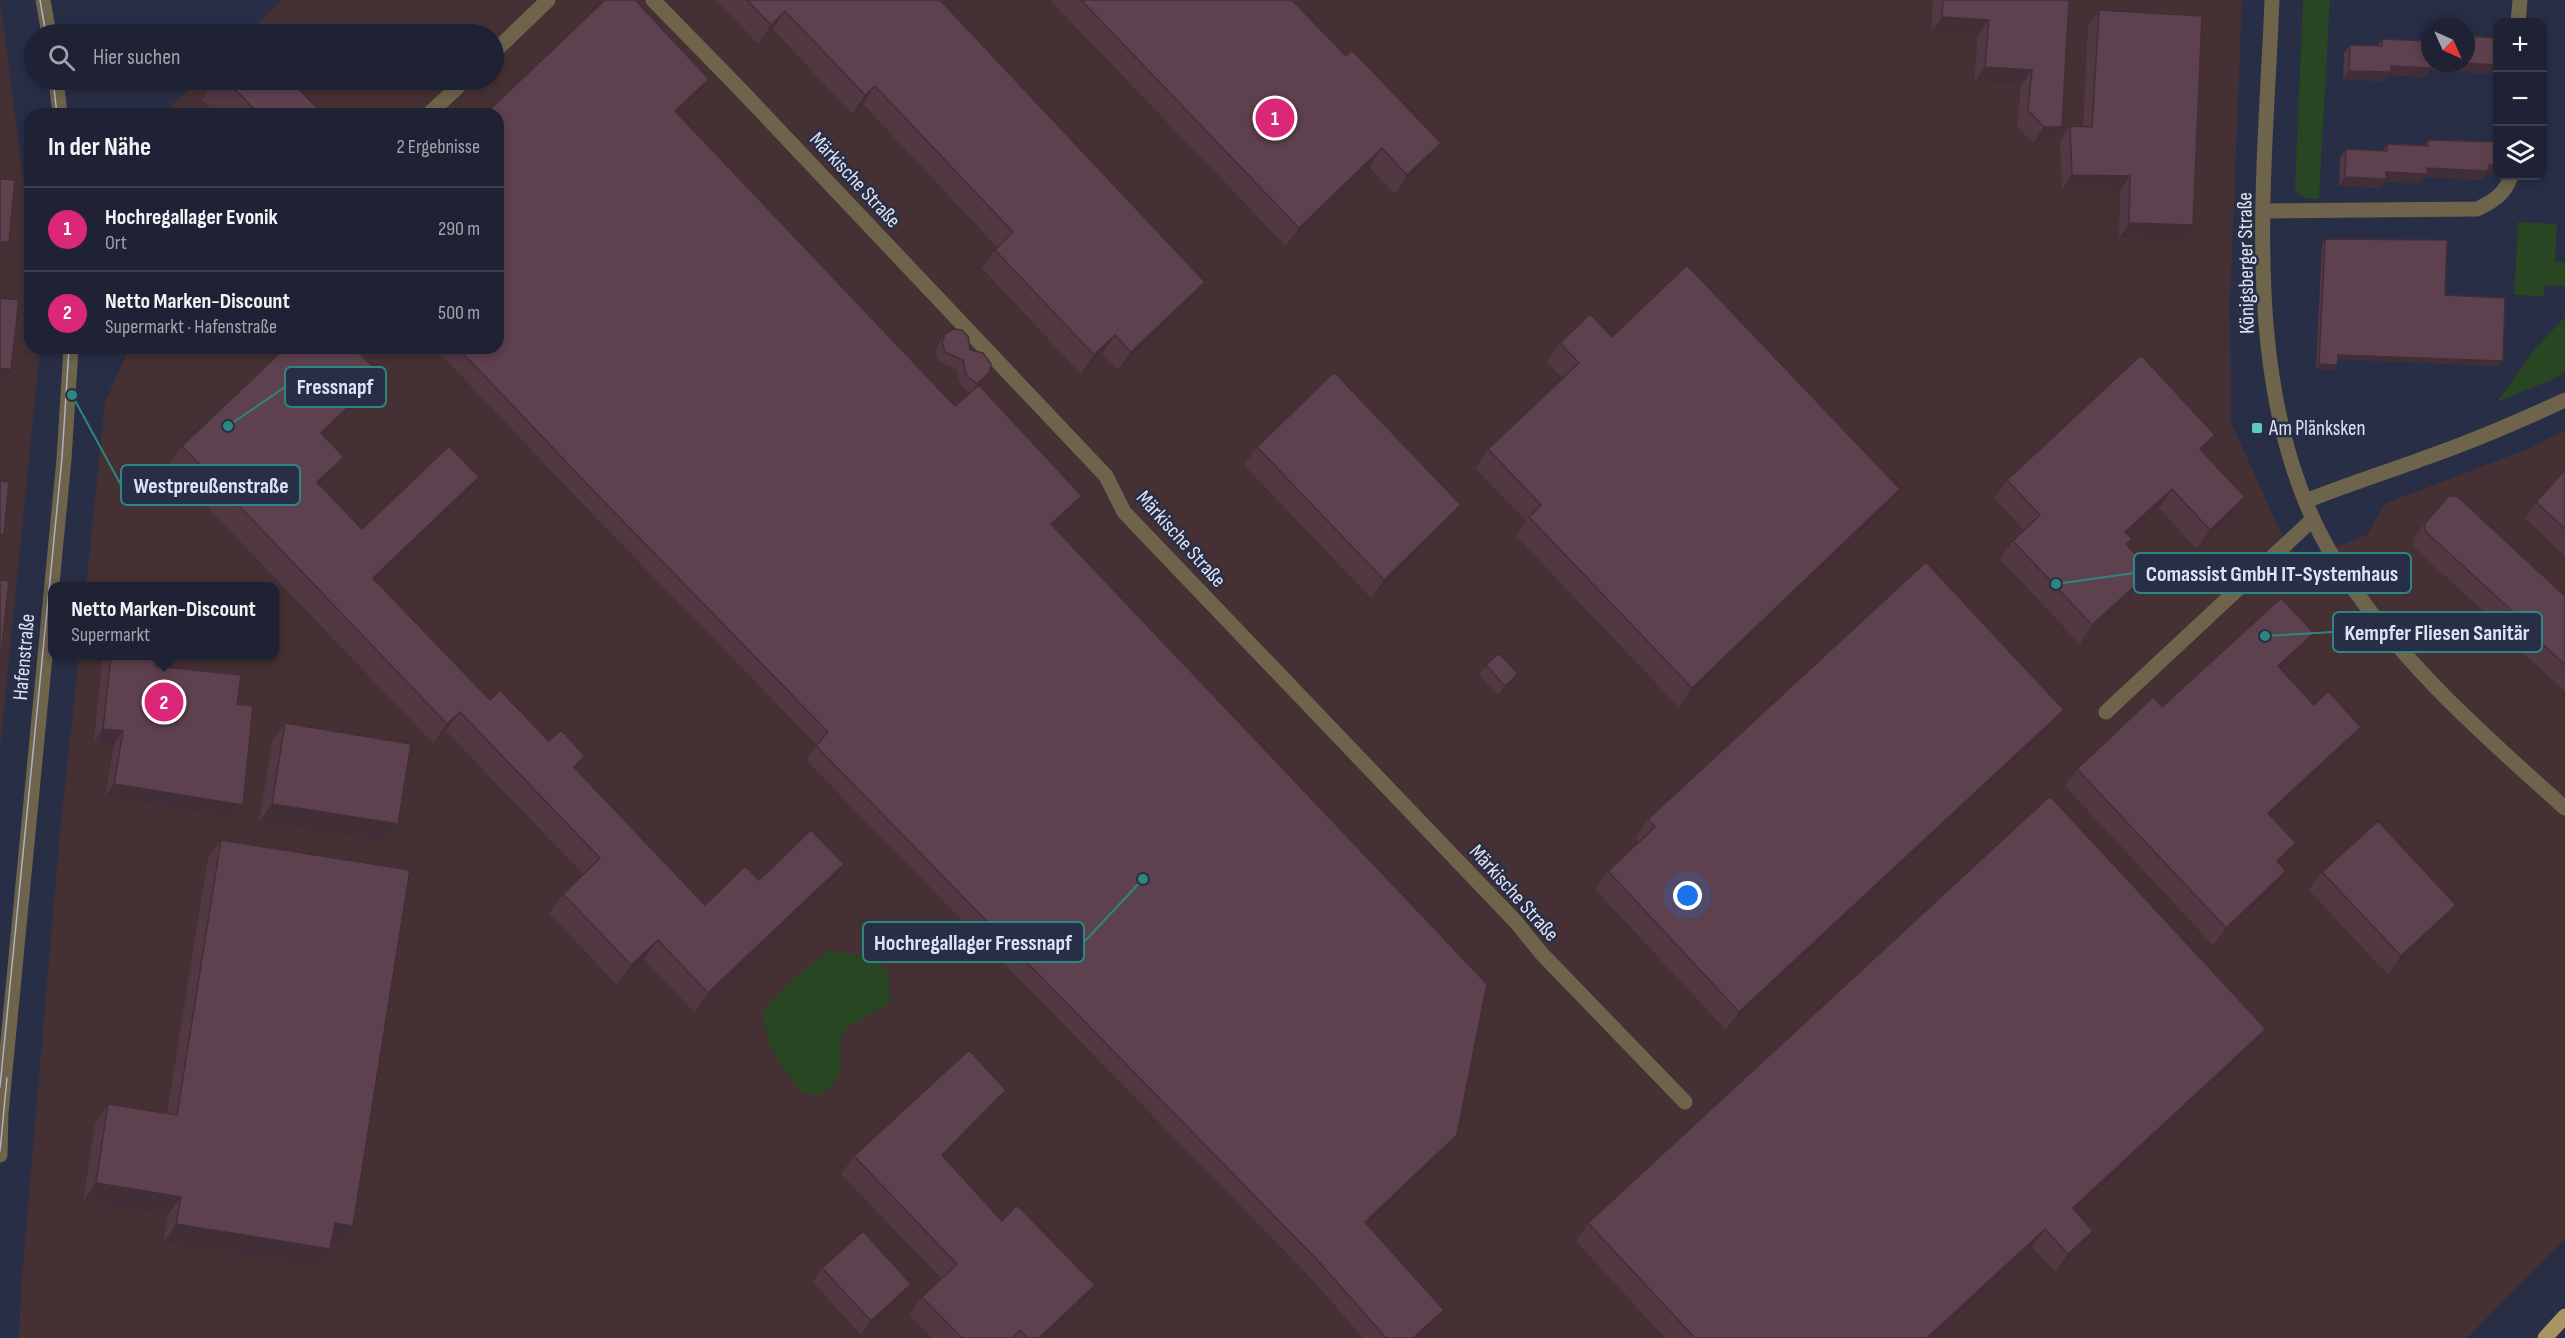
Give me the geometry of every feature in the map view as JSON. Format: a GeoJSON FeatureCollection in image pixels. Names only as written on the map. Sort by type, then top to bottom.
{"type":"FeatureCollection","features":[{"type":"Feature","properties":{"kind":"main road"},"geometry":{"type":"LineString","coordinates":[[2545,1338],[2565,1316]]}},
{"type":"Feature","properties":{"kind":"street"},"geometry":{"type":"LineString","coordinates":[[43,0],[47,24]]}},
{"type":"Feature","properties":{"kind":"street"},"geometry":{"type":"LineString","coordinates":[[504,42],[548,0]]}},
{"type":"Feature","properties":{"kind":"street","name":"Märkische Straße"},"geometry":{"type":"LineString","coordinates":[[653,0],[747,96],[1106,476],[1124,512],[1685,1102]]}},
{"type":"Feature","properties":{"kind":"street","name":"Königsberger Straße"},"geometry":{"type":"LineString","coordinates":[[2272,0],[2264,211],[2264,282],[2271,364],[2290,457],[2313,519],[2334,560],[2369,610],[2433,686],[2565,808]]}},
{"type":"Feature","properties":{"kind":"street"},"geometry":{"type":"LineString","coordinates":[[2518,18],[2520,0]]}},
{"type":"Feature","properties":{"kind":"street"},"geometry":{"type":"LineString","coordinates":[[57,90],[59,108]]}},
{"type":"Feature","properties":{"kind":"street"},"geometry":{"type":"LineString","coordinates":[[435,108],[454,90]]}},
{"type":"Feature","properties":{"kind":"street"},"geometry":{"type":"LineString","coordinates":[[2264,211],[2477,209],[2491,203],[2505,190],[2509,180]]}},
{"type":"Feature","properties":{"kind":"street","name":"Hafenstraße"},"geometry":{"type":"LineString","coordinates":[[53,582],[64,467],[71,354]]}},
{"type":"Feature","properties":{"kind":"street"},"geometry":{"type":"LineString","coordinates":[[2306,501],[2420,460],[2527,418],[2565,400]]}},
{"type":"Feature","properties":{"kind":"street"},"geometry":{"type":"LineString","coordinates":[[2106,712],[2313,519]]}},
{"type":"Feature","properties":{"kind":"street","name":"Hafenstraße"},"geometry":{"type":"LineString","coordinates":[[0,1155],[1,1116],[48,632]]}},
{"type":"Feature","properties":{"kind":"shaded area"},"geometry":{"type":"Polygon","coordinates":[[[0,0],[24,184],[24,354],[39,354],[0,749],[0,0]]]}},
{"type":"Feature","properties":{"kind":"shaded area"},"geometry":{"type":"Polygon","coordinates":[[[282,0],[2242,0],[2230,298],[2231,422],[2281,533],[2300,562],[2368,534],[2384,504],[2528,449],[2565,430],[2565,1239],[2467,1338],[19,1338],[21,1288],[60,832],[79,660],[279,660],[279,582],[86,582],[105,403],[126,354],[504,354],[504,108],[169,108],[188,90],[504,90],[504,24],[257,24],[282,0]]]}},
{"type":"Feature","properties":{"kind":"green space"},"geometry":{"type":"Polygon","coordinates":[[[2303,0],[2330,0],[2319,199],[2304,198],[2295,188],[2303,0]]]}},
{"type":"Feature","properties":{"kind":"green space"},"geometry":{"type":"Polygon","coordinates":[[[2518,222],[2557,224],[2555,262],[2565,263],[2565,286],[2545,285],[2544,296],[2514,295],[2518,222]]]}},
{"type":"Feature","properties":{"kind":"green space"},"geometry":{"type":"Polygon","coordinates":[[[2565,317],[2565,372],[2497,402],[2534,350],[2565,317]]]}},
{"type":"Feature","properties":{"kind":"green space"},"geometry":{"type":"Polygon","coordinates":[[[829,950],[868,957],[889,973],[890,1003],[846,1028],[841,1040],[840,1072],[827,1090],[816,1095],[801,1092],[770,1047],[762,1014],[784,987],[829,950]]]}},
{"type":"Feature","properties":{"kind":"building"},"geometry":{"type":"Polygon","coordinates":[[[605,0],[635,0],[709,79],[675,111],[955,406],[979,385],[1082,496],[1051,524],[1487,984],[1457,1135],[1365,1222],[1444,1310],[1413,1338],[1386,1338],[1320,1263],[816,746],[828,732],[464,354],[504,354],[504,108],[491,108],[605,0]]]}},
{"type":"Feature","properties":{"kind":"building"},"geometry":{"type":"Polygon","coordinates":[[[747,0],[940,0],[1205,282],[1131,352],[1115,335],[1094,355],[995,250],[1013,232],[875,86],[865,95],[785,11],[771,25],[747,0]]]}},
{"type":"Feature","properties":{"kind":"building"},"geometry":{"type":"Polygon","coordinates":[[[1081,0],[1292,0],[1346,56],[1352,50],[1441,143],[1407,175],[1382,148],[1299,228],[1081,0]]]}},
{"type":"Feature","properties":{"kind":"building"},"geometry":{"type":"Polygon","coordinates":[[[1943,0],[2069,0],[2062,127],[2044,127],[2028,110],[2032,70],[1985,67],[1989,20],[1942,17],[1943,0]]]}},
{"type":"Feature","properties":{"kind":"building"},"geometry":{"type":"Polygon","coordinates":[[[2099,10],[2202,16],[2193,225],[2129,223],[2130,176],[2072,175],[2070,126],[2092,127],[2099,10]]]}},
{"type":"Feature","properties":{"kind":"building"},"geometry":{"type":"Polygon","coordinates":[[[2475,37],[2493,38],[2493,65],[2475,64],[2475,37]]]}},
{"type":"Feature","properties":{"kind":"building"},"geometry":{"type":"Polygon","coordinates":[[[2382,39],[2421,41],[2421,68],[2391,66],[2390,72],[2349,71],[2350,45],[2382,46],[2382,39]]]}},
{"type":"Feature","properties":{"kind":"building"},"geometry":{"type":"Polygon","coordinates":[[[236,90],[300,90],[317,108],[253,108],[236,90]]]}},
{"type":"Feature","properties":{"kind":"building"},"geometry":{"type":"Polygon","coordinates":[[[2428,140],[2493,142],[2493,165],[2489,165],[2488,171],[2427,168],[2427,174],[2386,172],[2386,179],[2345,177],[2346,149],[2387,151],[2387,144],[2428,146],[2428,140]]]}},
{"type":"Feature","properties":{"kind":"building"},"geometry":{"type":"Polygon","coordinates":[[[0,179],[15,180],[9,242],[0,242],[0,179]]]}},
{"type":"Feature","properties":{"kind":"building"},"geometry":{"type":"Polygon","coordinates":[[[2325,239],[2447,240],[2445,295],[2505,298],[2503,361],[2338,355],[2337,365],[2319,364],[2325,239]]]}},
{"type":"Feature","properties":{"kind":"building"},"geometry":{"type":"Polygon","coordinates":[[[1687,265],[1900,489],[1692,688],[1529,517],[1541,505],[1488,449],[1579,363],[1560,343],[1590,314],[1612,337],[1687,265]]]}},
{"type":"Feature","properties":{"kind":"building"},"geometry":{"type":"Polygon","coordinates":[[[0,298],[19,300],[11,370],[0,368],[0,298]]]}},
{"type":"Feature","properties":{"kind":"building"},"geometry":{"type":"Polygon","coordinates":[[[953,329],[962,330],[968,336],[970,350],[983,353],[991,364],[990,372],[977,384],[966,375],[963,360],[945,352],[942,343],[945,334],[953,329]]]}},
{"type":"Feature","properties":{"kind":"building"},"geometry":{"type":"Polygon","coordinates":[[[279,354],[360,354],[381,375],[321,433],[344,457],[317,482],[362,529],[449,446],[479,477],[373,578],[490,700],[500,690],[549,741],[561,730],[585,756],[574,767],[705,905],[745,866],[759,880],[811,830],[844,864],[708,993],[658,940],[631,965],[563,894],[600,858],[460,712],[447,724],[182,446],[279,354]]]}},
{"type":"Feature","properties":{"kind":"building"},"geometry":{"type":"Polygon","coordinates":[[[2141,355],[2215,435],[2200,449],[2245,497],[2210,530],[2172,489],[2125,532],[2132,539],[2126,544],[2151,571],[2092,625],[2013,541],[2040,515],[2007,480],[2141,355]]]}},
{"type":"Feature","properties":{"kind":"building"},"geometry":{"type":"Polygon","coordinates":[[[1334,372],[1461,505],[1384,580],[1257,447],[1334,372]]]}},
{"type":"Feature","properties":{"kind":"building"},"geometry":{"type":"Polygon","coordinates":[[[2565,470],[2565,529],[2536,502],[2565,470]]]}},
{"type":"Feature","properties":{"kind":"building"},"geometry":{"type":"Polygon","coordinates":[[[0,481],[9,482],[4,535],[0,534],[0,481]]]}},
{"type":"Feature","properties":{"kind":"building"},"geometry":{"type":"Polygon","coordinates":[[[2449,496],[2457,496],[2565,596],[2565,665],[2533,635],[2535,632],[2425,531],[2425,523],[2449,496]]]}},
{"type":"Feature","properties":{"kind":"building"},"geometry":{"type":"Polygon","coordinates":[[[1926,562],[2064,710],[1739,1012],[1608,871],[1655,827],[1648,819],[1926,562]]]}},
{"type":"Feature","properties":{"kind":"building"},"geometry":{"type":"Polygon","coordinates":[[[0,580],[9,581],[0,665],[0,580]]]}},
{"type":"Feature","properties":{"kind":"building"},"geometry":{"type":"Polygon","coordinates":[[[2281,598],[2314,633],[2278,666],[2314,705],[2328,691],[2361,727],[2268,813],[2296,843],[2277,861],[2286,871],[2226,928],[2077,769],[2153,697],[2162,707],[2281,598]]]}},
{"type":"Feature","properties":{"kind":"building"},"geometry":{"type":"Polygon","coordinates":[[[1499,653],[1518,674],[1505,686],[1486,665],[1499,653]]]}},
{"type":"Feature","properties":{"kind":"building"},"geometry":{"type":"Polygon","coordinates":[[[111,660],[157,660],[156,666],[241,675],[237,704],[253,706],[243,805],[114,784],[123,731],[103,729],[111,660]]]}},
{"type":"Feature","properties":{"kind":"building"},"geometry":{"type":"Polygon","coordinates":[[[285,723],[411,744],[398,824],[272,804],[285,723]]]}},
{"type":"Feature","properties":{"kind":"building"},"geometry":{"type":"Polygon","coordinates":[[[2050,796],[2266,1029],[2073,1208],[2093,1231],[2068,1254],[2045,1229],[1927,1338],[1695,1338],[1588,1223],[2050,796]]]}},
{"type":"Feature","properties":{"kind":"building"},"geometry":{"type":"Polygon","coordinates":[[[2378,821],[2456,905],[2401,956],[2322,872],[2378,821]]]}},
{"type":"Feature","properties":{"kind":"building"},"geometry":{"type":"Polygon","coordinates":[[[221,840],[410,870],[353,1226],[335,1223],[330,1249],[176,1224],[181,1197],[96,1183],[108,1104],[177,1115],[221,840]]]}},
{"type":"Feature","properties":{"kind":"building"},"geometry":{"type":"Polygon","coordinates":[[[969,1050],[1006,1090],[942,1155],[1002,1221],[1017,1205],[1095,1285],[1039,1338],[1028,1338],[1020,1330],[1012,1338],[962,1338],[922,1297],[957,1264],[854,1156],[969,1050]]]}},
{"type":"Feature","properties":{"kind":"building"},"geometry":{"type":"Polygon","coordinates":[[[863,1231],[911,1284],[871,1321],[822,1268],[863,1231]]]}},
{"type":"Feature","properties":{"kind":"tram line"},"geometry":{"type":"LineString","coordinates":[[40,0],[44,24]]}},
{"type":"Feature","properties":{"kind":"tram line"},"geometry":{"type":"LineString","coordinates":[[54,90],[56,108]]}},
{"type":"Feature","properties":{"kind":"tram line"},"geometry":{"type":"LineString","coordinates":[[50,582],[62,458],[69,354]]}},
{"type":"Feature","properties":{"kind":"tram line"},"geometry":{"type":"LineString","coordinates":[[0,1087],[48,600]]}},
{"type":"Feature","properties":{"kind":"tram line"},"geometry":{"type":"LineString","coordinates":[[0,1151],[7,1078]]}},
{"type":"Feature","properties":{"kind":"place","name":"Hochregallager Evonik"},"geometry":{"type":"Point","coordinates":[1275,118]}},
{"type":"Feature","properties":{"kind":"place","name":"Westpreußenstraße"},"geometry":{"type":"Point","coordinates":[72,395]}},
{"type":"Feature","properties":{"kind":"place","name":"Fressnapf"},"geometry":{"type":"Point","coordinates":[228,426]}},
{"type":"Feature","properties":{"kind":"place","name":"Am Plänksken"},"geometry":{"type":"Point","coordinates":[2257,428]}},
{"type":"Feature","properties":{"kind":"place","name":"Comassist GmbH IT-Systemhaus"},"geometry":{"type":"Point","coordinates":[2056,584]}},
{"type":"Feature","properties":{"kind":"place","name":"Kempfer Fliesen Sanitär"},"geometry":{"type":"Point","coordinates":[2265,636]}},
{"type":"Feature","properties":{"kind":"place","name":"Netto Marken-Discount"},"geometry":{"type":"Point","coordinates":[164,702]}},
{"type":"Feature","properties":{"kind":"place","name":"Hochregallager Fressnapf"},"geometry":{"type":"Point","coordinates":[1143,879]}}]}
